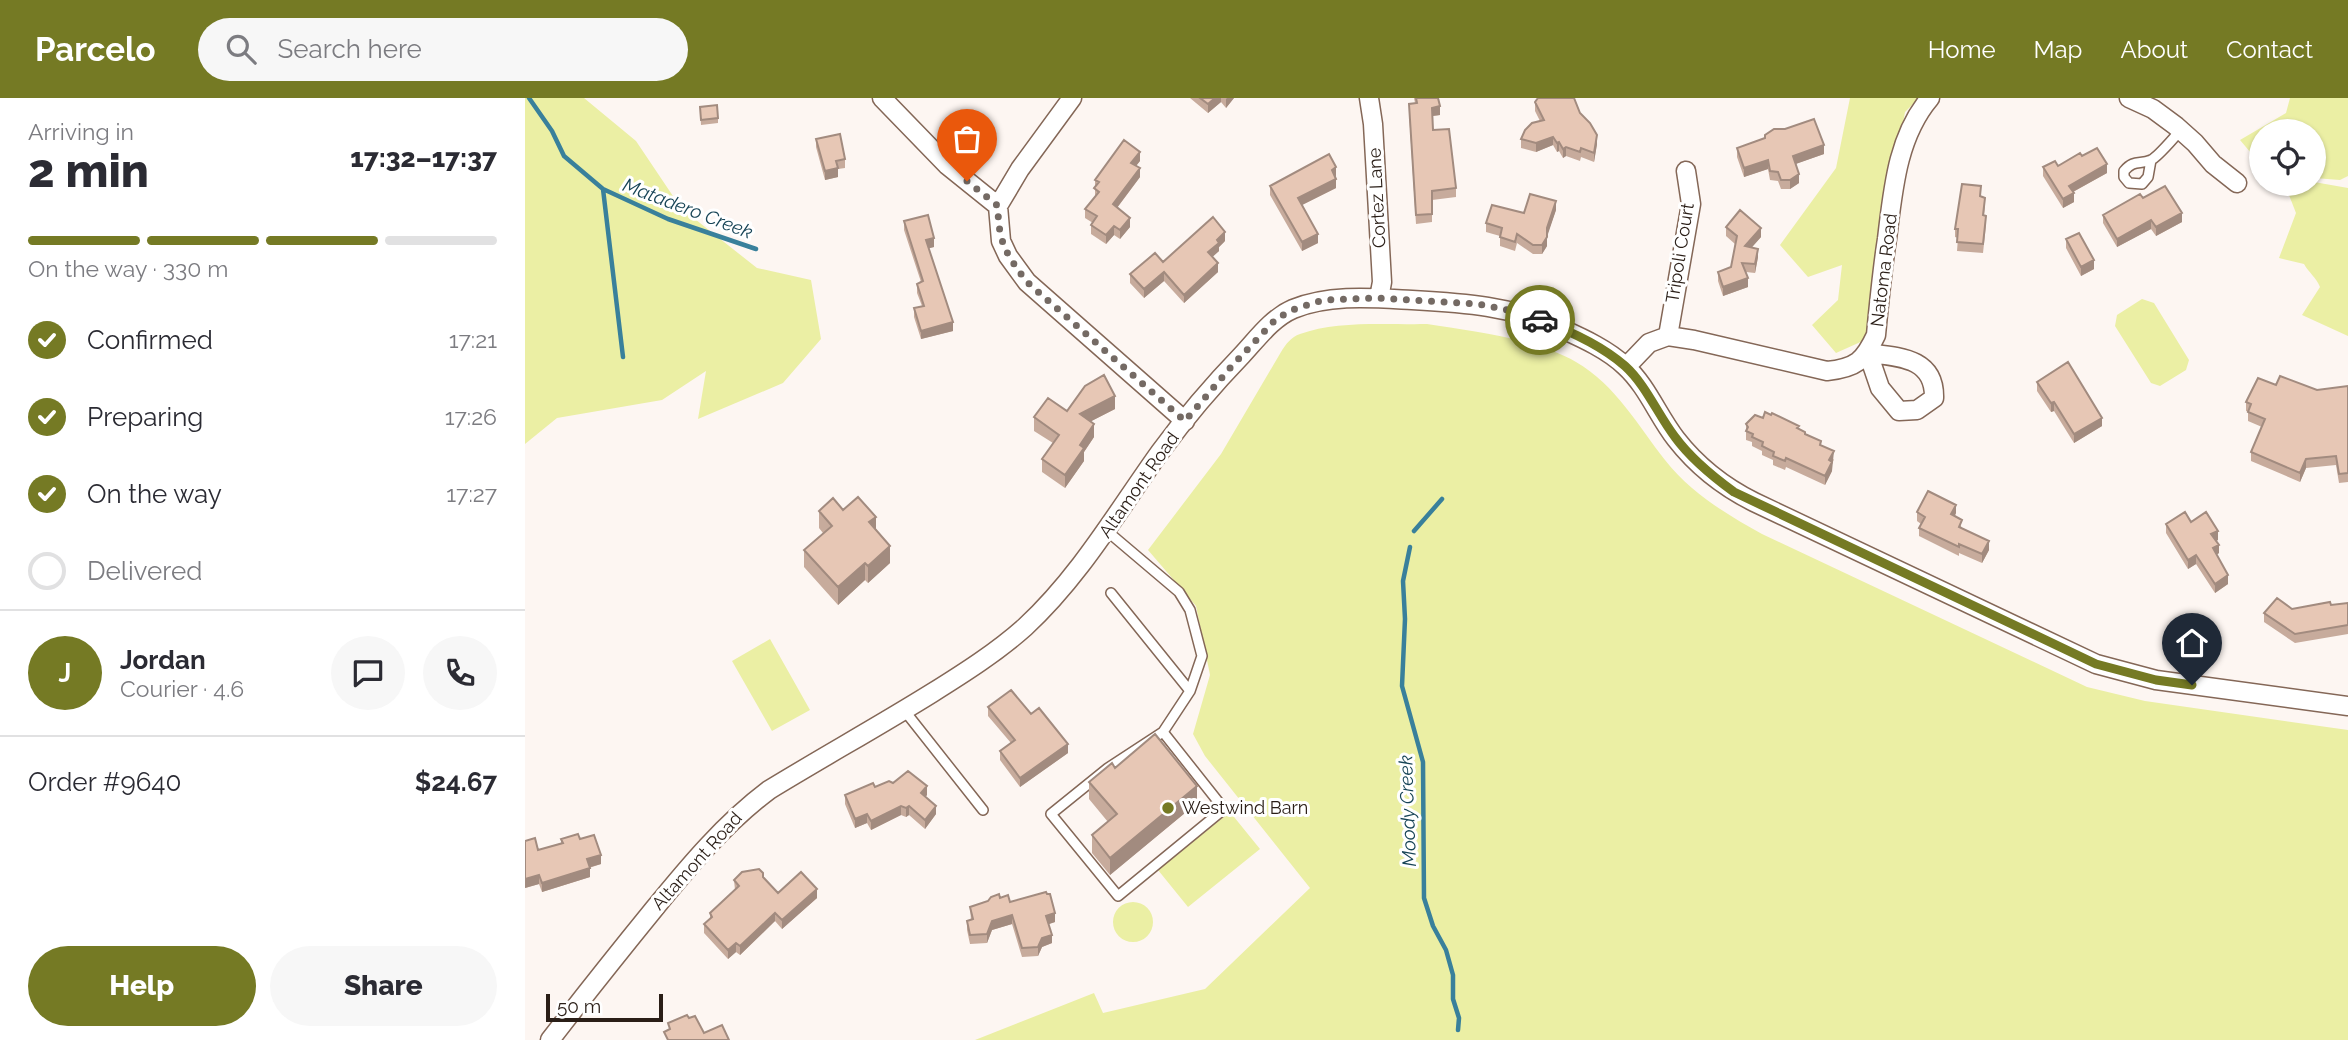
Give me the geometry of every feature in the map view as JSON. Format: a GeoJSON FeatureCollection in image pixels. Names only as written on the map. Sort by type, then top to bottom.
{"type":"FeatureCollection","features":[{"type":"Feature","properties":{"kind":"street"},"geometry":{"type":"LineString","coordinates":[[882,98],[947,165],[998,206]]}},
{"type":"Feature","properties":{"kind":"street"},"geometry":{"type":"LineString","coordinates":[[1072,98],[1020,169],[998,206],[1001,241],[1008,256],[1027,282],[1185,421]]}},
{"type":"Feature","properties":{"kind":"street","name":"Cortez Lane"},"geometry":{"type":"LineString","coordinates":[[1369,98],[1373,124],[1382,282],[1379,298]]}},
{"type":"Feature","properties":{"kind":"street","name":"Natoma Road"},"geometry":{"type":"LineString","coordinates":[[1668,336],[1827,372],[1846,369],[1858,363],[1868,353],[1876,335],[1900,156],[1919,112],[1930,98]]}},
{"type":"Feature","properties":{"kind":"street"},"geometry":{"type":"LineString","coordinates":[[2129,98],[2153,109],[2181,130],[2213,164],[2237,183]]}},
{"type":"Feature","properties":{"kind":"street","name":"Tripoli Court"},"geometry":{"type":"LineString","coordinates":[[1668,336],[1691,204],[1686,171]]}},
{"type":"Feature","properties":{"kind":"street","name":"Altamont Road"},"geometry":{"type":"LineString","coordinates":[[550,1040],[689,866],[744,809],[799,772],[973,667],[1025,627],[1069,580],[1107,531],[1160,452],[1231,367],[1276,319],[1292,310],[1323,300],[1379,298],[1478,304],[1518,312],[1556,326],[1593,343],[1626,367],[1676,439],[1711,476],[1734,492],[2032,635],[2096,664],[2156,680],[2348,706]]}},
{"type":"Feature","properties":{"kind":"street"},"geometry":{"type":"LineString","coordinates":[[1626,367],[1650,343],[1668,336]]}},
{"type":"Feature","properties":{"kind":"lane"},"geometry":{"type":"LineString","coordinates":[[2151,160],[2181,130]]}},
{"type":"Feature","properties":{"kind":"lane"},"geometry":{"type":"LineString","coordinates":[[1107,531],[1179,592],[1190,610],[1202,656],[1190,691],[1163,732],[1108,768],[1051,814],[1118,896],[1224,809],[1163,732]]}},
{"type":"Feature","properties":{"kind":"lane"},"geometry":{"type":"LineString","coordinates":[[1111,593],[1190,691]]}},
{"type":"Feature","properties":{"kind":"lane"},"geometry":{"type":"LineString","coordinates":[[904,710],[983,810]]}},
{"type":"Feature","properties":{"kind":"green space"},"geometry":{"type":"Polygon","coordinates":[[[525,98],[584,98],[636,141],[681,208],[757,268],[811,280],[821,339],[783,383],[698,419],[706,371],[662,400],[557,418],[525,444],[525,98]]]}},
{"type":"Feature","properties":{"kind":"green space"},"geometry":{"type":"Polygon","coordinates":[[[1850,98],[1919,98],[1905,112],[1865,340],[1836,353],[1812,325],[1838,300],[1842,265],[1808,277],[1780,245],[1836,168],[1850,98]]]}},
{"type":"Feature","properties":{"kind":"green space"},"geometry":{"type":"Polygon","coordinates":[[[2290,98],[2348,98],[2348,176],[2340,180],[2326,179],[2326,119],[2276,119],[2286,113],[2290,98]]]}},
{"type":"Feature","properties":{"kind":"green space"},"geometry":{"type":"Polygon","coordinates":[[[2249,135],[2249,151],[2240,140],[2249,135]]]}},
{"type":"Feature","properties":{"kind":"green space"},"geometry":{"type":"Polygon","coordinates":[[[2326,184],[2348,188],[2348,336],[2302,315],[2320,287],[2304,264],[2279,258],[2296,213],[2289,196],[2326,196],[2326,184]]]}},
{"type":"Feature","properties":{"kind":"green space"},"geometry":{"type":"Polygon","coordinates":[[[2142,299],[2154,303],[2189,360],[2186,370],[2160,386],[2151,383],[2115,326],[2117,315],[2142,299]]]}},
{"type":"Feature","properties":{"kind":"green space"},"geometry":{"type":"Polygon","coordinates":[[[1427,324],[1524,342],[1543,347],[1576,362],[1615,394],[1675,472],[1722,510],[1762,534],[2087,687],[2145,701],[2348,730],[2348,1040],[975,1040],[1094,993],[1103,1013],[1205,989],[1310,888],[1205,756],[1193,734],[1210,675],[1196,606],[1148,550],[1221,454],[1291,339],[1300,334],[1330,327],[1427,324]]]}},
{"type":"Feature","properties":{"kind":"green space"},"geometry":{"type":"Polygon","coordinates":[[[770,639],[810,710],[772,731],[732,661],[770,639]]]}},
{"type":"Feature","properties":{"kind":"green space"},"geometry":{"type":"Polygon","coordinates":[[[1230,812],[1260,849],[1188,907],[1158,870],[1230,812]]]}},
{"type":"Feature","properties":{"kind":"green space"},"geometry":{"type":"Polygon","coordinates":[[[1133,902],[1147,908],[1153,922],[1147,936],[1133,942],[1119,936],[1113,922],[1119,908],[1133,902]]]}},
{"type":"Feature","properties":{"kind":"building"},"geometry":{"type":"Polygon","coordinates":[[[1200,98],[1215,98],[1208,104],[1200,98]]]}},
{"type":"Feature","properties":{"kind":"building"},"geometry":{"type":"Polygon","coordinates":[[[1416,98],[1438,98],[1440,106],[1432,108],[1433,130],[1449,129],[1456,188],[1432,191],[1432,214],[1416,215],[1409,104],[1417,103],[1416,98]]]}},
{"type":"Feature","properties":{"kind":"building"},"geometry":{"type":"Polygon","coordinates":[[[1538,98],[1574,98],[1580,113],[1597,135],[1594,153],[1581,148],[1580,152],[1566,147],[1563,149],[1553,137],[1536,143],[1521,139],[1532,123],[1544,120],[1535,102],[1538,98]]]}},
{"type":"Feature","properties":{"kind":"building"},"geometry":{"type":"Polygon","coordinates":[[[717,105],[718,118],[701,120],[700,107],[717,105]]]}},
{"type":"Feature","properties":{"kind":"building"},"geometry":{"type":"Polygon","coordinates":[[[1814,119],[1824,145],[1793,156],[1799,174],[1790,180],[1781,180],[1778,172],[1770,171],[1768,160],[1744,168],[1737,148],[1765,138],[1765,135],[1774,129],[1785,129],[1814,119]]]}},
{"type":"Feature","properties":{"kind":"building"},"geometry":{"type":"Polygon","coordinates":[[[840,134],[845,159],[836,161],[838,168],[825,171],[816,139],[840,134]]]}},
{"type":"Feature","properties":{"kind":"building"},"geometry":{"type":"Polygon","coordinates":[[[1124,140],[1140,152],[1131,163],[1140,168],[1113,204],[1130,218],[1120,230],[1114,226],[1106,235],[1091,225],[1097,216],[1085,209],[1099,192],[1094,188],[1099,182],[1095,180],[1124,140]]]}},
{"type":"Feature","properties":{"kind":"building"},"geometry":{"type":"Polygon","coordinates":[[[2097,148],[2107,164],[2069,186],[2074,193],[2063,199],[2043,167],[2055,161],[2058,166],[2080,153],[2082,156],[2097,148]]]}},
{"type":"Feature","properties":{"kind":"building"},"geometry":{"type":"Polygon","coordinates":[[[1329,154],[1336,167],[1332,170],[1336,179],[1298,198],[1318,234],[1302,242],[1270,186],[1329,154]]]}},
{"type":"Feature","properties":{"kind":"building"},"geometry":{"type":"Polygon","coordinates":[[[1962,184],[1981,186],[1980,196],[1985,198],[1983,215],[1986,216],[1983,244],[1957,242],[1958,229],[1955,229],[1962,184]]]}},
{"type":"Feature","properties":{"kind":"building"},"geometry":{"type":"Polygon","coordinates":[[[2165,186],[2182,213],[2156,227],[2151,220],[2117,239],[2103,215],[2140,194],[2143,198],[2165,186]]]}},
{"type":"Feature","properties":{"kind":"building"},"geometry":{"type":"Polygon","coordinates":[[[1530,194],[1556,201],[1547,228],[1547,237],[1542,245],[1533,245],[1517,234],[1515,242],[1500,237],[1502,228],[1486,223],[1492,205],[1524,213],[1530,194]]]}},
{"type":"Feature","properties":{"kind":"building"},"geometry":{"type":"Polygon","coordinates":[[[1740,210],[1761,228],[1745,246],[1758,249],[1755,264],[1742,263],[1748,278],[1723,287],[1718,272],[1731,267],[1737,236],[1726,227],[1740,210]]]}},
{"type":"Feature","properties":{"kind":"building"},"geometry":{"type":"Polygon","coordinates":[[[928,215],[934,238],[926,240],[953,322],[921,331],[914,308],[924,306],[917,284],[923,281],[904,221],[928,215]]]}},
{"type":"Feature","properties":{"kind":"building"},"geometry":{"type":"Polygon","coordinates":[[[1213,217],[1225,232],[1217,240],[1219,243],[1208,252],[1218,263],[1184,295],[1164,272],[1144,289],[1130,274],[1155,253],[1163,262],[1213,217]]]}},
{"type":"Feature","properties":{"kind":"building"},"geometry":{"type":"Polygon","coordinates":[[[2079,233],[2094,260],[2081,267],[2066,239],[2079,233]]]}},
{"type":"Feature","properties":{"kind":"building"},"geometry":{"type":"Polygon","coordinates":[[[2068,362],[2102,418],[2074,434],[2054,402],[2051,403],[2037,382],[2068,362]]]}},
{"type":"Feature","properties":{"kind":"building"},"geometry":{"type":"Polygon","coordinates":[[[1104,375],[1115,396],[1080,414],[1094,424],[1080,445],[1084,448],[1065,475],[1042,459],[1059,435],[1034,417],[1048,398],[1067,411],[1085,386],[1104,375]]]}},
{"type":"Feature","properties":{"kind":"building"},"geometry":{"type":"Polygon","coordinates":[[[2280,376],[2317,390],[2348,386],[2348,473],[2339,474],[2336,456],[2306,459],[2300,473],[2251,452],[2265,419],[2248,412],[2251,404],[2246,402],[2258,378],[2276,385],[2280,376]]]}},
{"type":"Feature","properties":{"kind":"building"},"geometry":{"type":"Polygon","coordinates":[[[1765,412],[1799,426],[1797,428],[1805,434],[1821,441],[1820,445],[1834,451],[1825,476],[1786,458],[1785,461],[1773,456],[1774,452],[1762,446],[1763,442],[1746,431],[1746,424],[1755,415],[1763,418],[1765,412]]]}},
{"type":"Feature","properties":{"kind":"building"},"geometry":{"type":"Polygon","coordinates":[[[1928,491],[1956,505],[1951,514],[1962,520],[1959,527],[1989,541],[1982,554],[1959,544],[1959,547],[1919,528],[1925,517],[1917,512],[1928,491]]]}},
{"type":"Feature","properties":{"kind":"building"},"geometry":{"type":"Polygon","coordinates":[[[858,497],[876,517],[869,522],[890,546],[868,566],[865,563],[838,587],[804,550],[832,526],[819,511],[833,498],[843,510],[858,497]]]}},
{"type":"Feature","properties":{"kind":"building"},"geometry":{"type":"Polygon","coordinates":[[[2185,512],[2191,522],[2206,512],[2218,531],[2211,534],[2219,545],[2213,548],[2228,575],[2215,584],[2196,555],[2188,560],[2166,524],[2185,512]]]}},
{"type":"Feature","properties":{"kind":"building"},"geometry":{"type":"Polygon","coordinates":[[[2277,598],[2292,609],[2330,602],[2331,605],[2348,603],[2348,625],[2295,634],[2264,613],[2277,598]]]}},
{"type":"Feature","properties":{"kind":"building"},"geometry":{"type":"Polygon","coordinates":[[[1011,690],[1031,714],[1039,708],[1068,744],[1020,778],[1000,751],[1015,740],[988,707],[1011,690]]]}},
{"type":"Feature","properties":{"kind":"building"},"geometry":{"type":"Polygon","coordinates":[[[1155,734],[1197,786],[1110,858],[1092,835],[1117,814],[1089,782],[1112,763],[1115,768],[1155,734]]]}},
{"type":"Feature","properties":{"kind":"building"},"geometry":{"type":"Polygon","coordinates":[[[908,771],[927,786],[921,793],[936,806],[925,820],[909,806],[901,806],[871,821],[867,814],[855,819],[845,795],[873,783],[875,787],[889,781],[893,783],[908,771]]]}},
{"type":"Feature","properties":{"kind":"building"},"geometry":{"type":"Polygon","coordinates":[[[578,834],[580,839],[594,835],[601,855],[587,859],[590,868],[542,883],[539,875],[525,879],[525,841],[535,838],[538,850],[563,843],[561,839],[578,834]]]}},
{"type":"Feature","properties":{"kind":"building"},"geometry":{"type":"Polygon","coordinates":[[[759,869],[778,893],[801,872],[817,889],[782,920],[775,913],[740,946],[736,943],[728,950],[704,924],[712,917],[710,913],[739,886],[734,880],[742,872],[759,869]]]}},
{"type":"Feature","properties":{"kind":"building"},"geometry":{"type":"Polygon","coordinates":[[[1046,892],[1050,894],[1055,913],[1046,916],[1052,935],[1042,938],[1038,947],[1022,948],[1012,915],[992,921],[987,934],[970,935],[967,921],[973,919],[970,907],[999,894],[1000,898],[1008,895],[1010,902],[1046,892]]]}},
{"type":"Feature","properties":{"kind":"building"},"geometry":{"type":"Polygon","coordinates":[[[687,1015],[689,1018],[695,1016],[704,1033],[722,1025],[729,1040],[668,1040],[664,1032],[670,1029],[668,1023],[687,1015]]]}},
{"type":"Feature","properties":{"kind":"waterway","name":"Matadero Creek"},"geometry":{"type":"LineString","coordinates":[[529,98],[552,131],[564,156],[603,189],[668,219],[756,249]]}},
{"type":"Feature","properties":{"kind":"waterway"},"geometry":{"type":"LineString","coordinates":[[603,189],[623,357]]}},
{"type":"Feature","properties":{"kind":"waterway","name":"Moody Creek"},"geometry":{"type":"LineString","coordinates":[[1414,531],[1442,499]]}},
{"type":"Feature","properties":{"kind":"waterway","name":"Moody Creek"},"geometry":{"type":"LineString","coordinates":[[1410,547],[1403,581],[1405,619],[1402,686],[1423,762],[1424,898],[1433,926],[1446,950],[1453,975],[1453,999],[1459,1018],[1458,1030]]}},
{"type":"Feature","properties":{"kind":"way so far"},"geometry":{"type":"LineString","coordinates":[[967,181],[998,206],[1001,241],[1008,256],[1027,282],[1185,421],[1276,319],[1292,310],[1323,300],[1379,298],[1478,304],[1518,312],[1540,320]]}},
{"type":"Feature","properties":{"kind":"place","name":"Westwind Barn"},"geometry":{"type":"Point","coordinates":[1168,808]}},
{"type":"Feature","properties":{"kind":"route"},"geometry":{"type":"LineString","coordinates":[[1540,320],[1593,343],[1626,367],[1676,439],[1711,476],[1734,492],[2096,664],[2156,680],[2192,685]]}}]}
